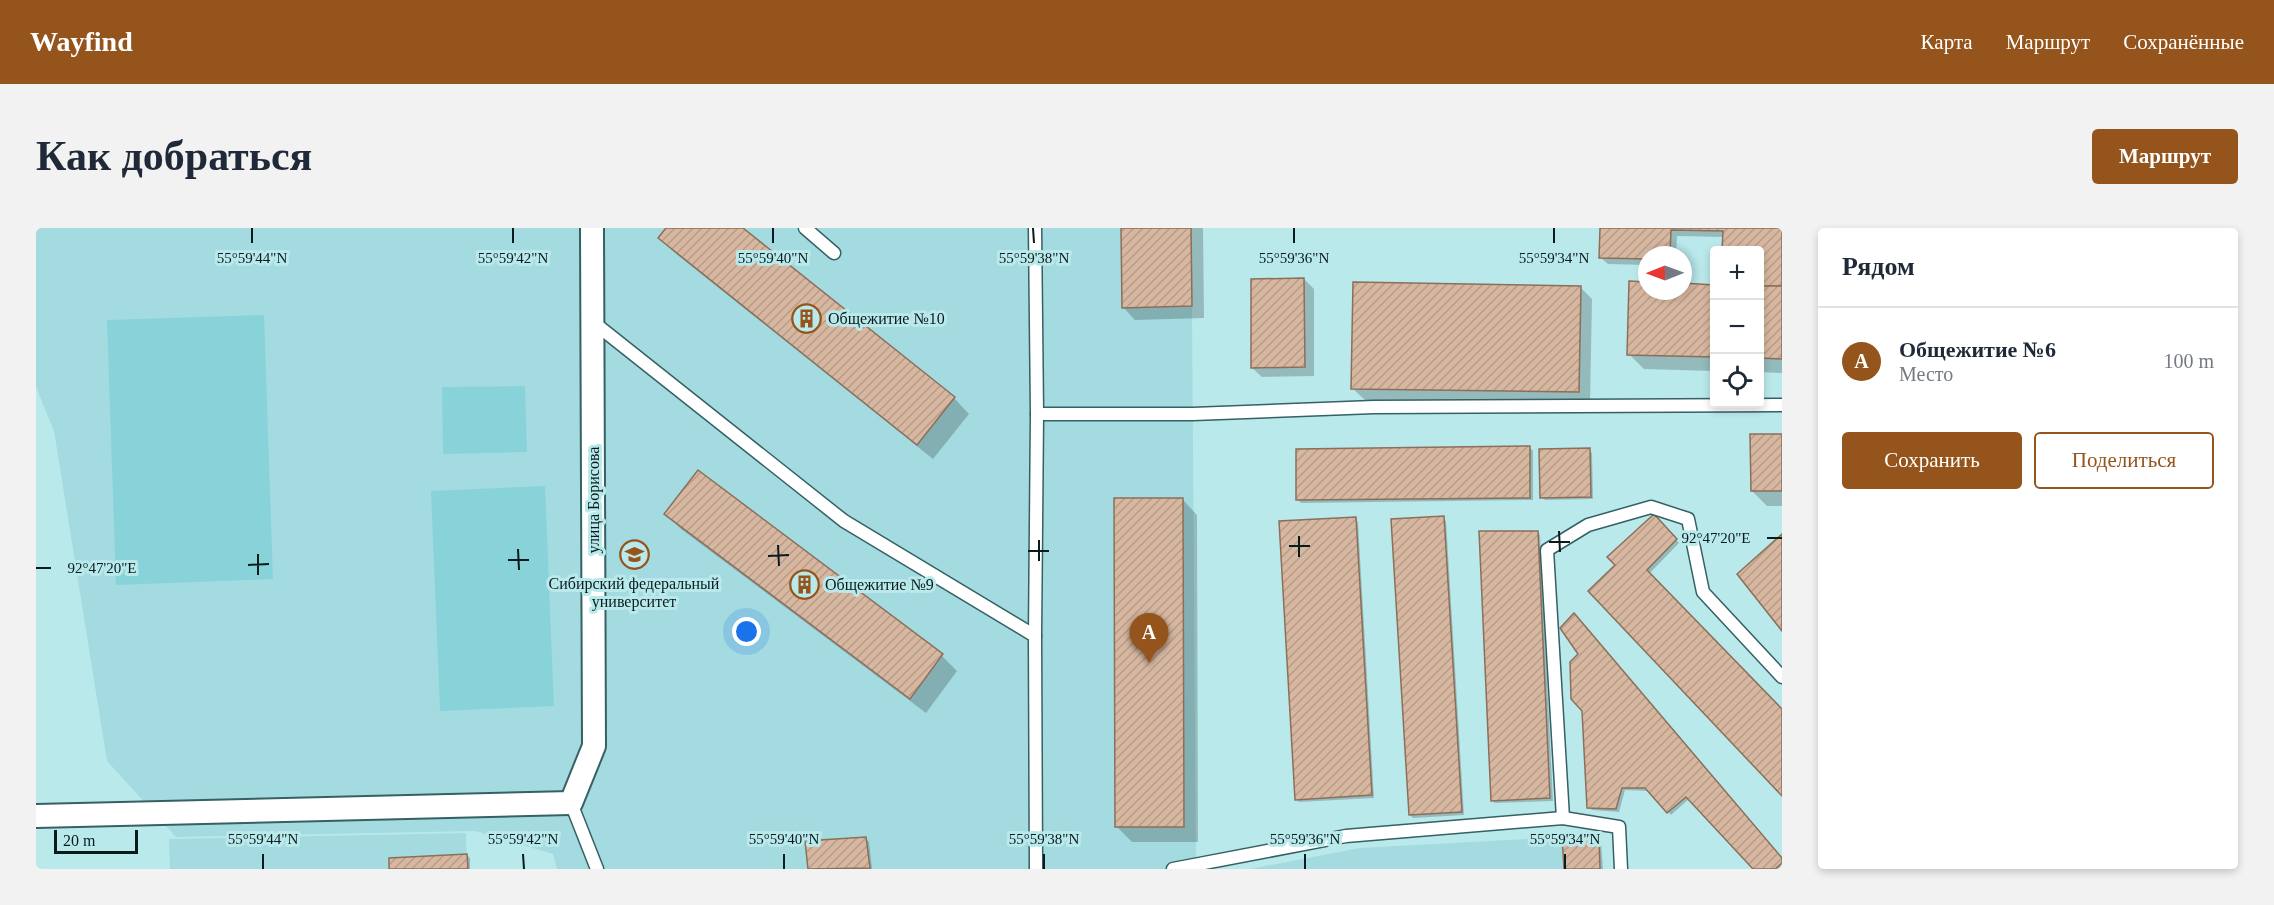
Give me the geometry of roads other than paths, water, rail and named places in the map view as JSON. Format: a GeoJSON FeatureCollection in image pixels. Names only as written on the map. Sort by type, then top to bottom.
{"type":"FeatureCollection","features":[{"type":"Feature","properties":{"kind":"street","name":"улица Борисова"},"geometry":{"type":"LineString","coordinates":[[571,803],[594,746],[592,228]]}},
{"type":"Feature","properties":{"kind":"street"},"geometry":{"type":"LineString","coordinates":[[36,816],[571,803]]}},
{"type":"Feature","properties":{"kind":"lane"},"geometry":{"type":"LineString","coordinates":[[805,228],[834,253]]}},
{"type":"Feature","properties":{"kind":"lane"},"geometry":{"type":"LineString","coordinates":[[1035,228],[1036,869]]}},
{"type":"Feature","properties":{"kind":"lane"},"geometry":{"type":"LineString","coordinates":[[593,322],[844,521],[1035,636]]}},
{"type":"Feature","properties":{"kind":"lane"},"geometry":{"type":"LineString","coordinates":[[1037,414],[1193,414],[1385,407],[1782,405]]}},
{"type":"Feature","properties":{"kind":"lane"},"geometry":{"type":"LineString","coordinates":[[1563,818],[1547,550],[1588,525],[1651,507],[1688,519],[1703,592],[1782,677]]}},
{"type":"Feature","properties":{"kind":"lane"},"geometry":{"type":"LineString","coordinates":[[571,803],[597,869]]}},
{"type":"Feature","properties":{"kind":"lane"},"geometry":{"type":"LineString","coordinates":[[1173,869],[1346,836],[1563,818],[1619,827],[1621,869]]}},
{"type":"Feature","properties":{"kind":"place","name":"Общежитие №10"},"geometry":{"type":"Point","coordinates":[807,318]}},
{"type":"Feature","properties":{"kind":"place","name":"Сибирский федеральный университет"},"geometry":{"type":"Point","coordinates":[634,555]}},
{"type":"Feature","properties":{"kind":"place","name":"Общежитие №9"},"geometry":{"type":"Point","coordinates":[804,584]}},
{"type":"Feature","properties":{"kind":"place","name":"Общежитие №6"},"geometry":{"type":"Point","coordinates":[1149,663]}}]}
